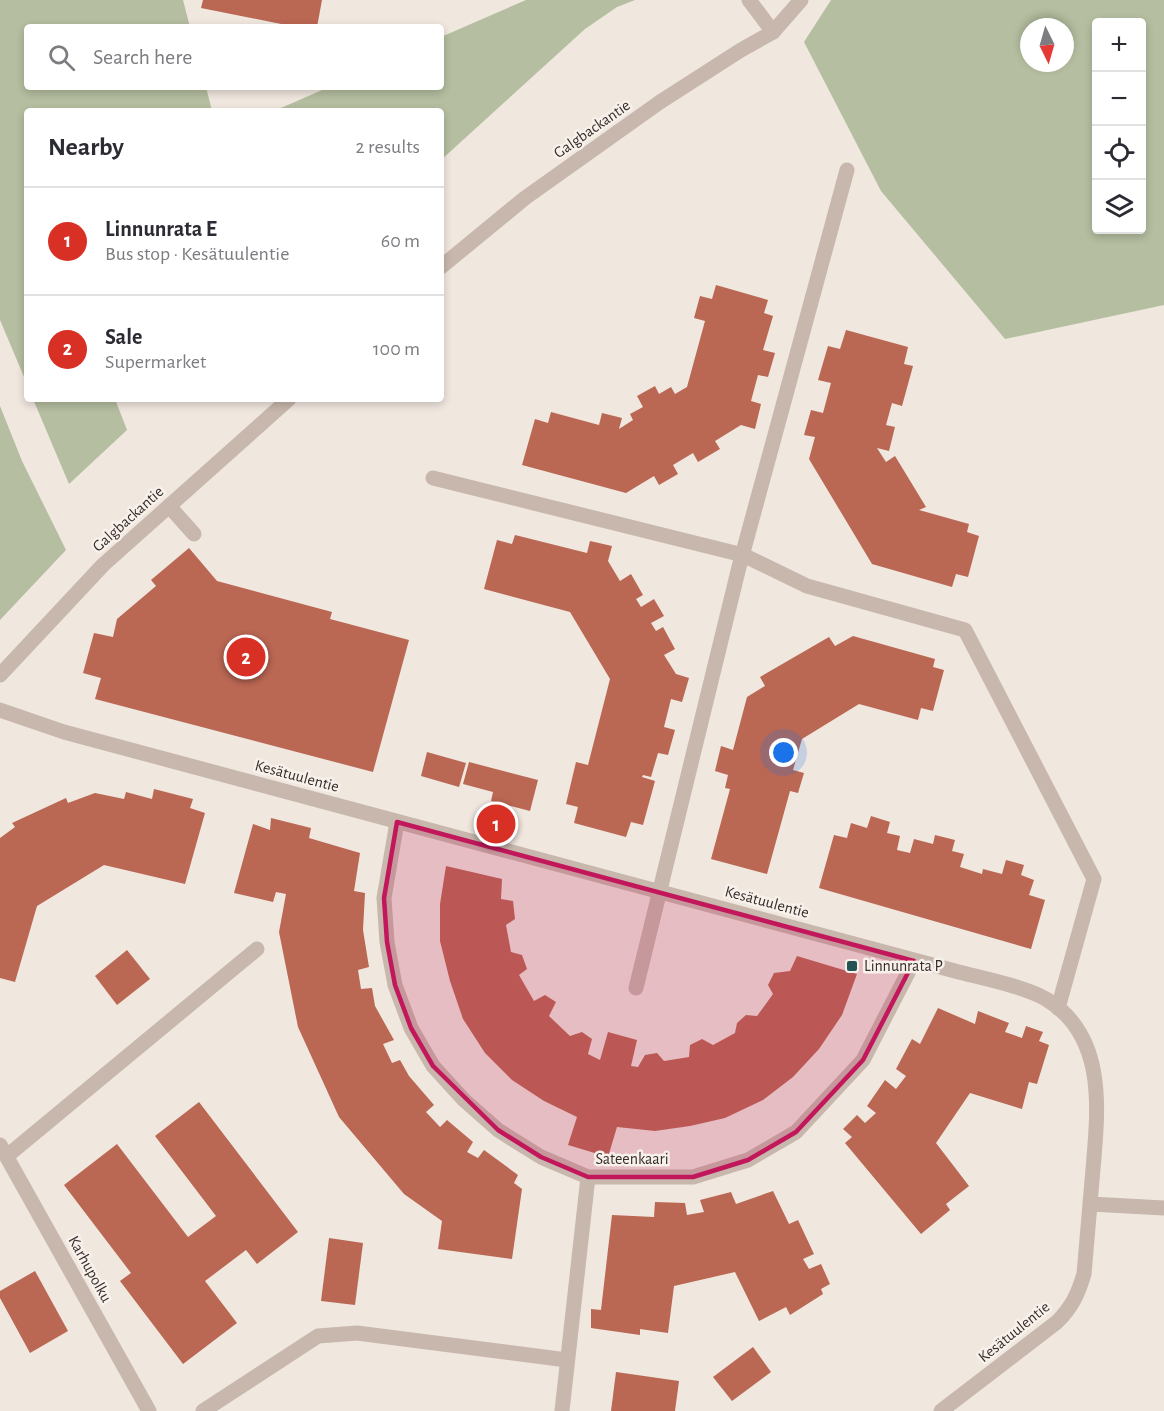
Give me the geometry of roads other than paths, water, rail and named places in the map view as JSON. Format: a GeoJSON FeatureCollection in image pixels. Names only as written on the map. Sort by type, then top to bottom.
{"type":"FeatureCollection","features":[{"type":"Feature","properties":{"kind":"street"},"geometry":{"type":"LineString","coordinates":[[749,0],[773,32]]}},
{"type":"Feature","properties":{"kind":"street","name":"Galgbackantie"},"geometry":{"type":"LineString","coordinates":[[444,265],[525,198],[631,123],[741,50],[773,32],[801,0]]}},
{"type":"Feature","properties":{"kind":"street"},"geometry":{"type":"LineString","coordinates":[[636,988],[743,555],[847,170]]}},
{"type":"Feature","properties":{"kind":"street","name":"Galgbackantie"},"geometry":{"type":"LineString","coordinates":[[0,675],[103,565],[286,402]]}},
{"type":"Feature","properties":{"kind":"street"},"geometry":{"type":"LineString","coordinates":[[433,478],[743,555],[807,586],[965,630],[1094,879],[1058,1008]]}},
{"type":"Feature","properties":{"kind":"street"},"geometry":{"type":"LineString","coordinates":[[169,507],[194,534]]}},
{"type":"Feature","properties":{"kind":"street","name":"Kesätuulentie"},"geometry":{"type":"LineString","coordinates":[[0,710],[64,732],[660,891],[1032,993],[1046,999],[1058,1008],[1082,1038],[1090,1056],[1096,1080],[1097,1127],[1084,1274],[1070,1309],[1042,1336],[941,1411]]}},
{"type":"Feature","properties":{"kind":"street","name":"Sateenkaari"},"geometry":{"type":"LineString","coordinates":[[397,822],[384,898],[387,942],[395,985],[411,1028],[433,1066],[464,1100],[498,1130],[541,1157],[588,1177],[693,1177],[748,1160],[796,1132],[863,1060],[914,961]]}},
{"type":"Feature","properties":{"kind":"street"},"geometry":{"type":"LineString","coordinates":[[3,1151],[257,949]]}},
{"type":"Feature","properties":{"kind":"street","name":"Karhupolku"},"geometry":{"type":"LineString","coordinates":[[3,1151],[149,1411]]}},
{"type":"Feature","properties":{"kind":"street"},"geometry":{"type":"LineString","coordinates":[[562,1411],[588,1177]]}},
{"type":"Feature","properties":{"kind":"street"},"geometry":{"type":"LineString","coordinates":[[1090,1204],[1164,1208]]}},
{"type":"Feature","properties":{"kind":"street"},"geometry":{"type":"LineString","coordinates":[[203,1411],[318,1336],[357,1333],[567,1360]]}},
{"type":"Feature","properties":{"kind":"place","name":"Sale"},"geometry":{"type":"Point","coordinates":[246,657]}},
{"type":"Feature","properties":{"kind":"place","name":"Linnunrata E"},"geometry":{"type":"Point","coordinates":[496,824]}},
{"type":"Feature","properties":{"kind":"place","name":"Linnunrata P"},"geometry":{"type":"Point","coordinates":[852,966]}}]}
